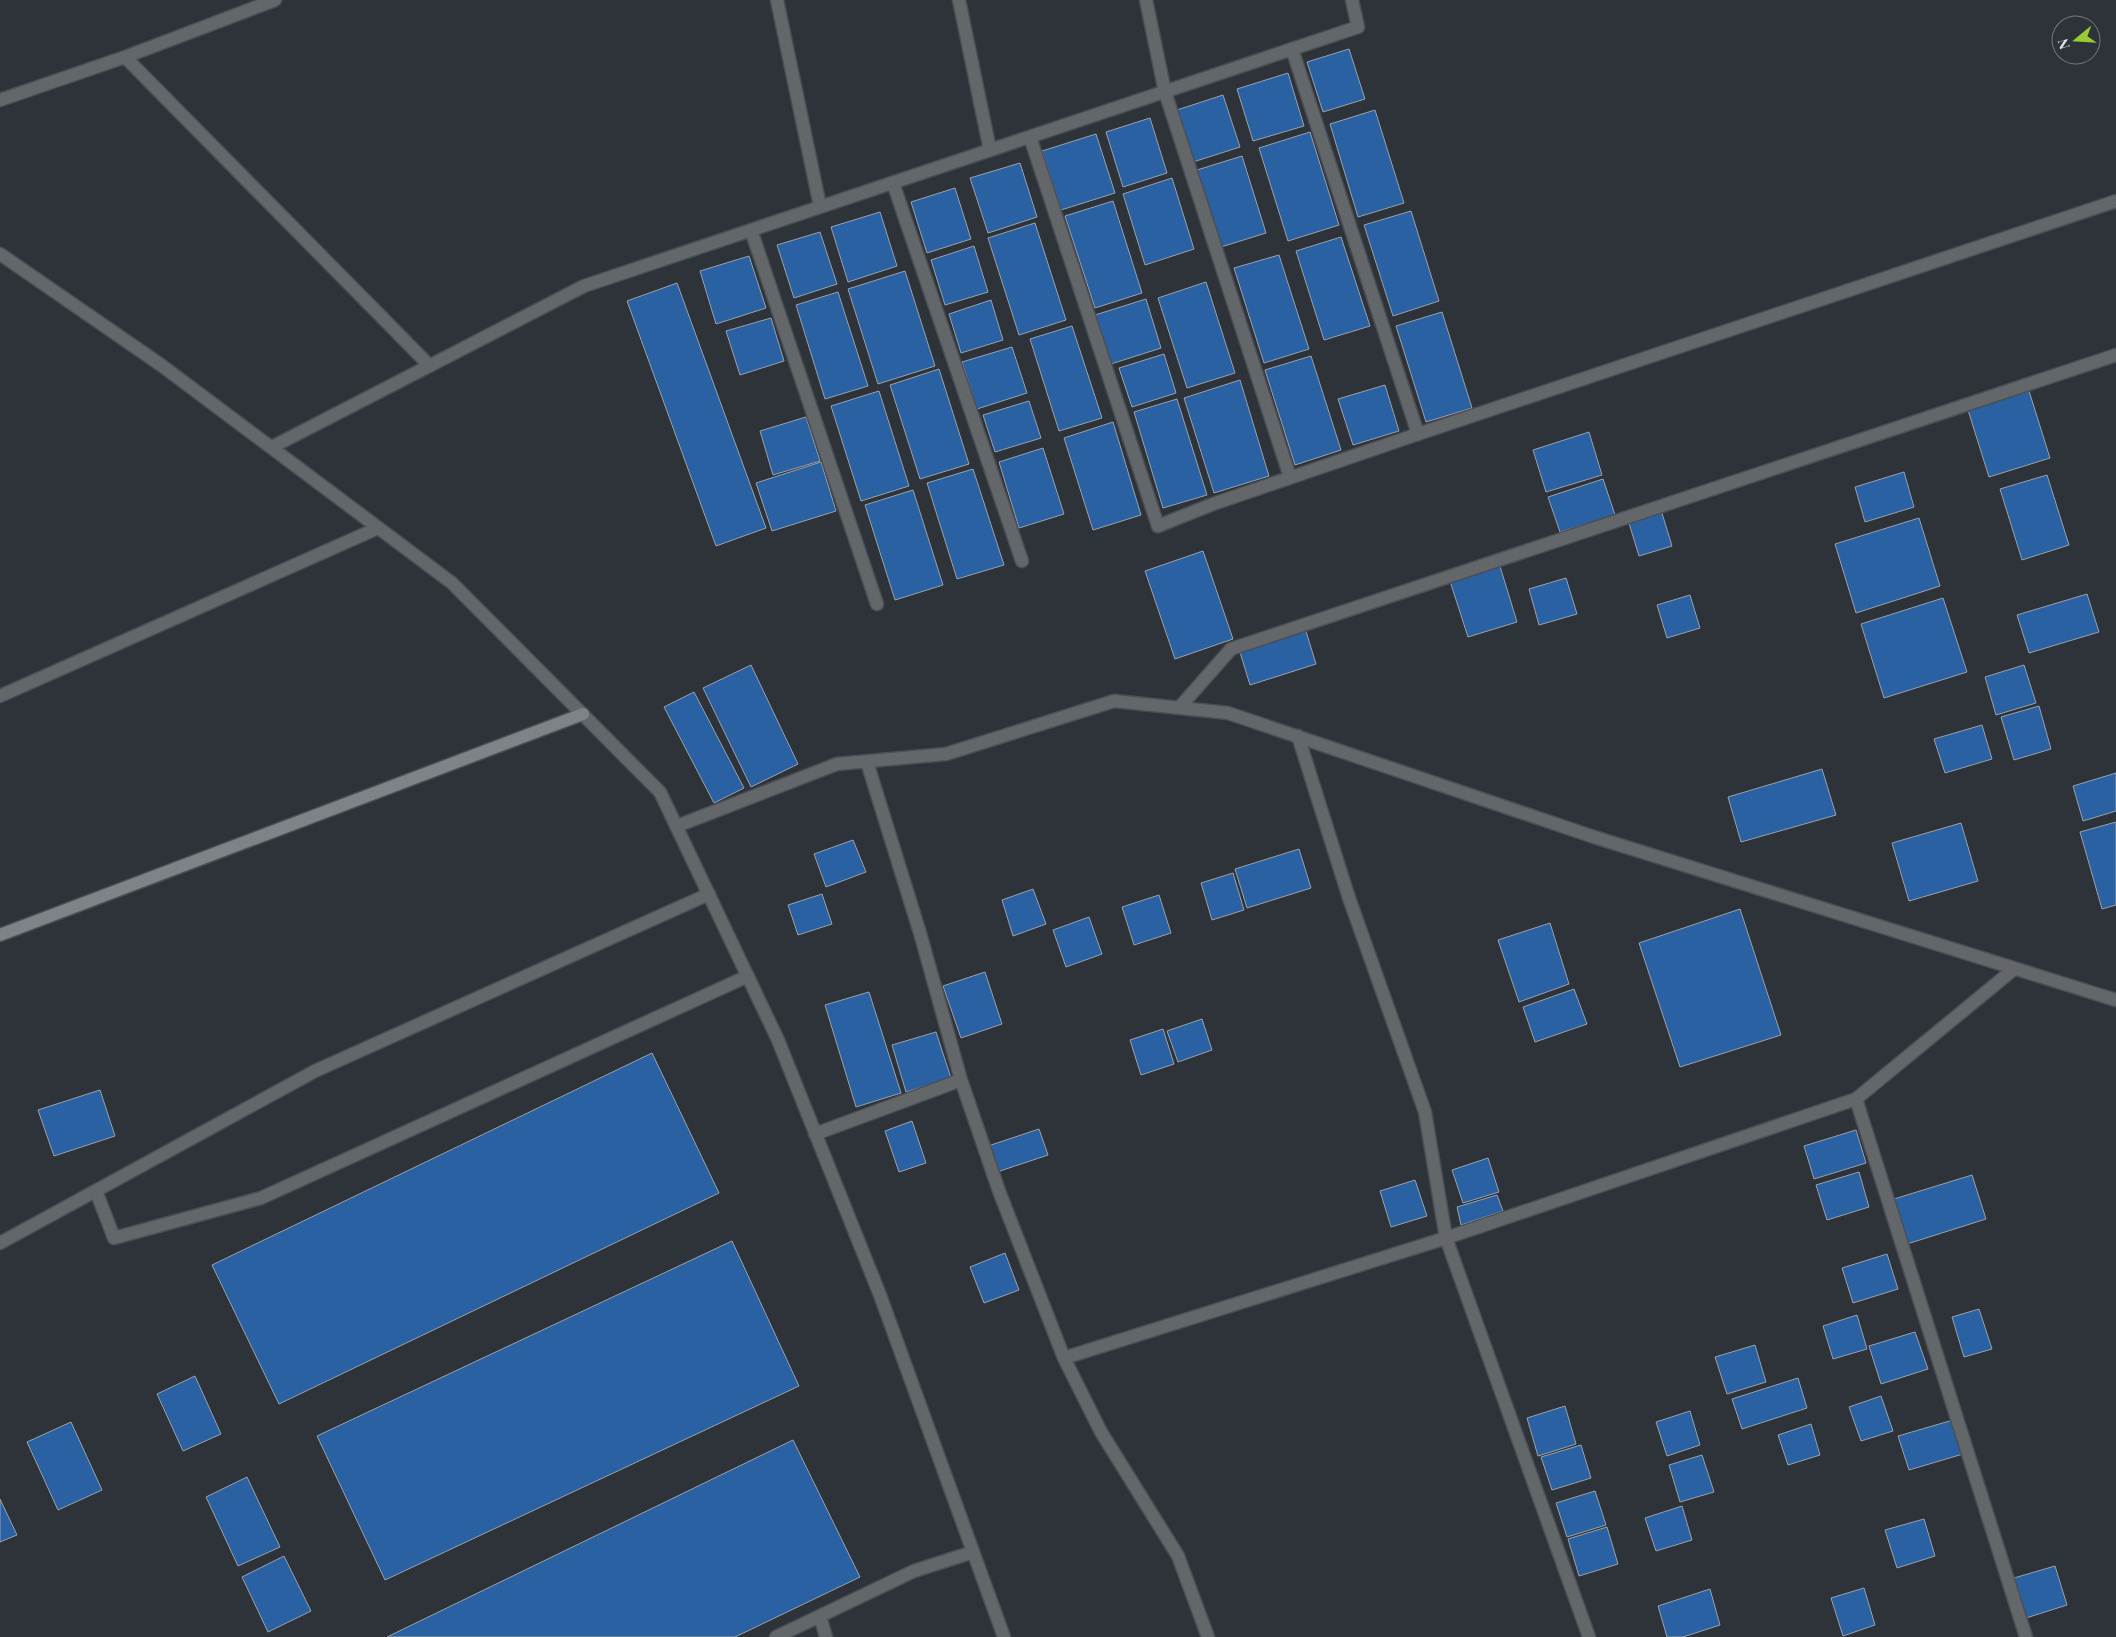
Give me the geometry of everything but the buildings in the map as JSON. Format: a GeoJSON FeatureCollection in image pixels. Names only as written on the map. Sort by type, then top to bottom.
{"type":"FeatureCollection","features":[{"type":"Feature","properties":{"kind":"main road"},"geometry":{"type":"LineString","coordinates":[[0,935],[583,714]]}},
{"type":"Feature","properties":{"kind":"street"},"geometry":{"type":"LineString","coordinates":[[0,100],[125,57],[275,0]]}},
{"type":"Feature","properties":{"kind":"street"},"geometry":{"type":"LineString","coordinates":[[777,0],[820,206]]}},
{"type":"Feature","properties":{"kind":"street"},"geometry":{"type":"LineString","coordinates":[[959,0],[990,150]]}},
{"type":"Feature","properties":{"kind":"street"},"geometry":{"type":"LineString","coordinates":[[1146,0],[1165,92],[1290,478]]}},
{"type":"Feature","properties":{"kind":"street"},"geometry":{"type":"LineString","coordinates":[[272,447],[584,286],[1358,27],[1352,0]]}},
{"type":"Feature","properties":{"kind":"street"},"geometry":{"type":"LineString","coordinates":[[1292,49],[1418,434]]}},
{"type":"Feature","properties":{"kind":"street"},"geometry":{"type":"LineString","coordinates":[[125,57],[430,366]]}},
{"type":"Feature","properties":{"kind":"street"},"geometry":{"type":"LineString","coordinates":[[1030,137],[1158,526],[1213,504],[1418,434],[2116,201]]}},
{"type":"Feature","properties":{"kind":"street"},"geometry":{"type":"LineString","coordinates":[[893,183],[1022,560]]}},
{"type":"Feature","properties":{"kind":"street"},"geometry":{"type":"LineString","coordinates":[[751,230],[877,604]]}},
{"type":"Feature","properties":{"kind":"street"},"geometry":{"type":"LineString","coordinates":[[0,254],[161,365],[452,583],[660,792],[778,1040],[880,1294],[1004,1637]]}},
{"type":"Feature","properties":{"kind":"street"},"geometry":{"type":"LineString","coordinates":[[1180,708],[1231,649],[2116,355]]}},
{"type":"Feature","properties":{"kind":"street"},"geometry":{"type":"LineString","coordinates":[[0,696],[378,528]]}},
{"type":"Feature","properties":{"kind":"street"},"geometry":{"type":"LineString","coordinates":[[677,826],[837,764],[946,754],[1114,701],[1228,713],[1594,836],[2116,1000]]}},
{"type":"Feature","properties":{"kind":"street"},"geometry":{"type":"LineString","coordinates":[[1298,736],[1349,898],[1425,1112],[1446,1238],[1589,1637]]}},
{"type":"Feature","properties":{"kind":"street"},"geometry":{"type":"LineString","coordinates":[[867,762],[920,932],[961,1080],[999,1191],[1064,1358],[1101,1432],[1178,1556],[1208,1637]]}},
{"type":"Feature","properties":{"kind":"street"},"geometry":{"type":"LineString","coordinates":[[0,1243],[315,1071],[709,894]]}},
{"type":"Feature","properties":{"kind":"street"},"geometry":{"type":"LineString","coordinates":[[1064,1358],[1446,1238],[1856,1099],[2014,969]]}},
{"type":"Feature","properties":{"kind":"street"},"geometry":{"type":"LineString","coordinates":[[96,1191],[114,1238],[261,1198],[748,976]]}},
{"type":"Feature","properties":{"kind":"street"},"geometry":{"type":"LineString","coordinates":[[815,1134],[961,1080]]}},
{"type":"Feature","properties":{"kind":"street"},"geometry":{"type":"LineString","coordinates":[[1856,1099],[2026,1637]]}},
{"type":"Feature","properties":{"kind":"street"},"geometry":{"type":"LineString","coordinates":[[776,1637],[914,1571],[973,1552]]}},
{"type":"Feature","properties":{"kind":"street"},"geometry":{"type":"LineString","coordinates":[[820,1616],[826,1637]]}}]}
